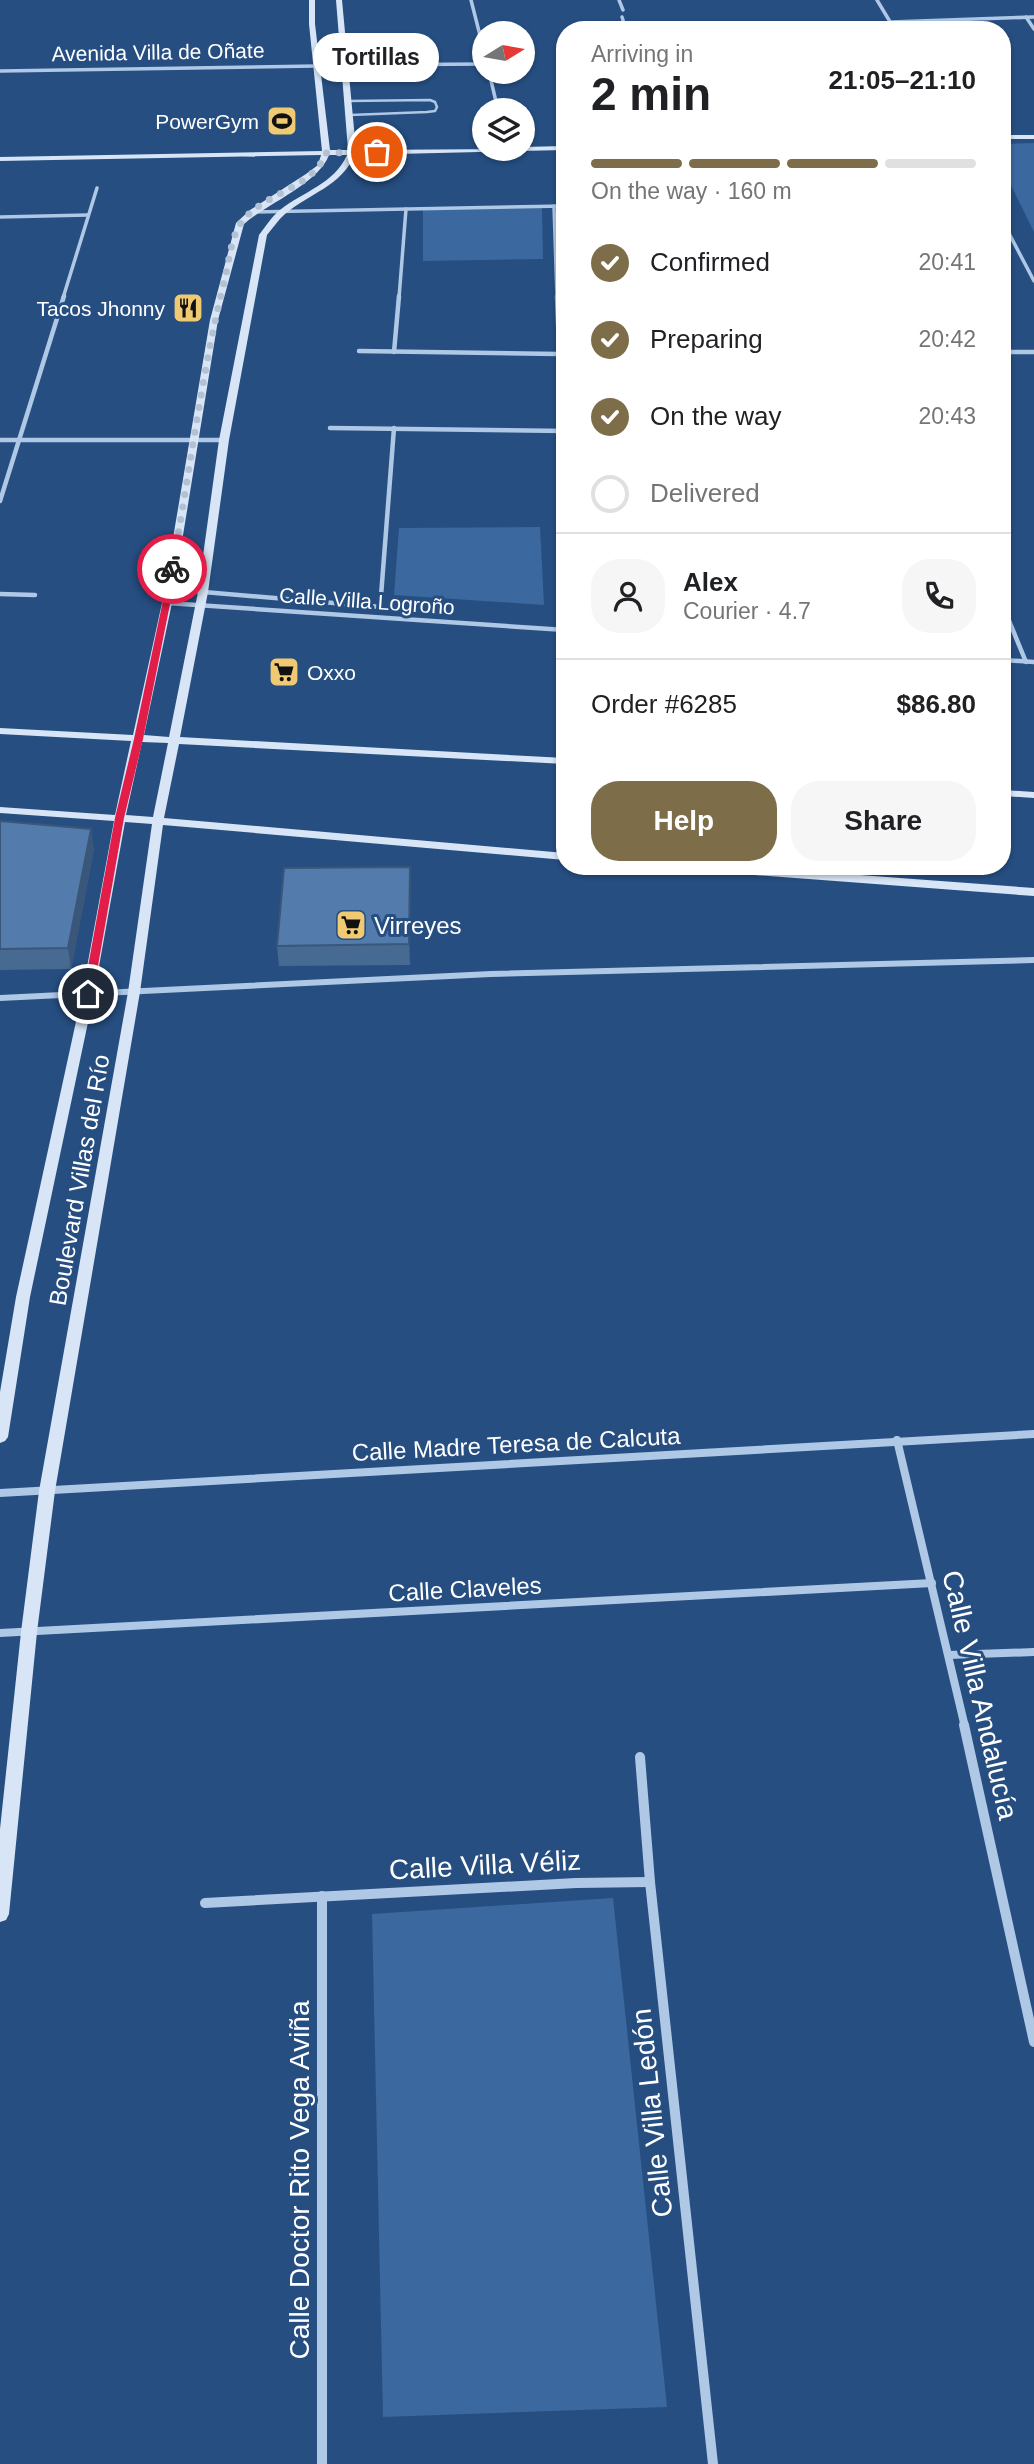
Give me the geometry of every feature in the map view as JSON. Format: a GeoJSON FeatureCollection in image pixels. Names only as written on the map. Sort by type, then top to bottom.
{"type":"FeatureCollection","features":[{"type":"Feature","properties":{"kind":"street"},"geometry":{"type":"LineString","coordinates":[[312,0],[326,153]]}},
{"type":"Feature","properties":{"kind":"street"},"geometry":{"type":"LineString","coordinates":[[339,0],[352,152]]}},
{"type":"Feature","properties":{"kind":"street"},"geometry":{"type":"LineString","coordinates":[[471,0],[476,21]]}},
{"type":"Feature","properties":{"kind":"street"},"geometry":{"type":"LineString","coordinates":[[619,0],[623,10]]}},
{"type":"Feature","properties":{"kind":"street"},"geometry":{"type":"LineString","coordinates":[[877,0],[889,21]]}},
{"type":"Feature","properties":{"kind":"street"},"geometry":{"type":"LineString","coordinates":[[622,17],[623,21]]}},
{"type":"Feature","properties":{"kind":"street"},"geometry":{"type":"LineString","coordinates":[[1026,17],[1034,29]]}},
{"type":"Feature","properties":{"kind":"street"},"geometry":{"type":"LineString","coordinates":[[917,21],[1034,17]]}},
{"type":"Feature","properties":{"kind":"street"},"geometry":{"type":"LineString","coordinates":[[343,65],[472,64]]}},
{"type":"Feature","properties":{"kind":"street","name":"Avenida Villa de Oñate"},"geometry":{"type":"LineString","coordinates":[[0,71],[316,66]]}},
{"type":"Feature","properties":{"kind":"street"},"geometry":{"type":"LineString","coordinates":[[1011,138],[1034,137]]}},
{"type":"Feature","properties":{"kind":"street"},"geometry":{"type":"LineString","coordinates":[[535,149],[556,148]]}},
{"type":"Feature","properties":{"kind":"street"},"geometry":{"type":"LineString","coordinates":[[0,159],[472,150]]}},
{"type":"Feature","properties":{"kind":"street","name":"Boulevard Villas del Río"},"geometry":{"type":"LineString","coordinates":[[0,1914],[29,1632],[47,1491],[134,992],[158,821],[176,740],[262,235],[282,212],[330,183],[346,168],[352,152]]}},
{"type":"Feature","properties":{"kind":"street","name":"Boulevard Villas del Río"},"geometry":{"type":"LineString","coordinates":[[0,1437],[23,1297],[88,994],[120,818],[167,603],[214,320],[232,249],[240,223],[309,176],[321,166],[326,153]]}},
{"type":"Feature","properties":{"kind":"street"},"geometry":{"type":"LineString","coordinates":[[0,501],[97,188]]}},
{"type":"Feature","properties":{"kind":"street"},"geometry":{"type":"LineString","coordinates":[[253,212],[554,206],[556,280]]}},
{"type":"Feature","properties":{"kind":"street"},"geometry":{"type":"LineString","coordinates":[[394,352],[406,209]]}},
{"type":"Feature","properties":{"kind":"street"},"geometry":{"type":"LineString","coordinates":[[0,216],[88,215]]}},
{"type":"Feature","properties":{"kind":"street"},"geometry":{"type":"LineString","coordinates":[[1011,237],[1034,281]]}},
{"type":"Feature","properties":{"kind":"street"},"geometry":{"type":"LineString","coordinates":[[359,351],[556,354]]}},
{"type":"Feature","properties":{"kind":"street"},"geometry":{"type":"LineString","coordinates":[[1011,352],[1034,352]]}},
{"type":"Feature","properties":{"kind":"street"},"geometry":{"type":"LineString","coordinates":[[330,428],[556,430]]}},
{"type":"Feature","properties":{"kind":"street"},"geometry":{"type":"LineString","coordinates":[[379,617],[394,428]]}},
{"type":"Feature","properties":{"kind":"street"},"geometry":{"type":"LineString","coordinates":[[0,440],[225,440]]}},
{"type":"Feature","properties":{"kind":"street"},"geometry":{"type":"LineString","coordinates":[[169,589],[201,599],[381,607]]}},
{"type":"Feature","properties":{"kind":"street"},"geometry":{"type":"LineString","coordinates":[[0,594],[35,595]]}},
{"type":"Feature","properties":{"kind":"street","name":"Calle Villa Logroño"},"geometry":{"type":"LineString","coordinates":[[167,603],[201,599],[379,617],[556,629]]}},
{"type":"Feature","properties":{"kind":"street"},"geometry":{"type":"LineString","coordinates":[[1011,625],[1026,662]]}},
{"type":"Feature","properties":{"kind":"street"},"geometry":{"type":"LineString","coordinates":[[1011,661],[1034,662]]}},
{"type":"Feature","properties":{"kind":"street"},"geometry":{"type":"LineString","coordinates":[[0,731],[556,761]]}},
{"type":"Feature","properties":{"kind":"street"},"geometry":{"type":"LineString","coordinates":[[1011,794],[1034,795]]}},
{"type":"Feature","properties":{"kind":"street"},"geometry":{"type":"LineString","coordinates":[[0,810],[158,821],[556,856]]}},
{"type":"Feature","properties":{"kind":"street"},"geometry":{"type":"LineString","coordinates":[[808,875],[1034,892]]}},
{"type":"Feature","properties":{"kind":"street"},"geometry":{"type":"LineString","coordinates":[[0,998],[491,974],[1034,960]]}},
{"type":"Feature","properties":{"kind":"street","name":"Calle Madre Teresa de Calcuta"},"geometry":{"type":"LineString","coordinates":[[0,1493],[1034,1434]]}},
{"type":"Feature","properties":{"kind":"street","name":"Calle Villa Andalucía"},"geometry":{"type":"LineString","coordinates":[[897,1440],[949,1655],[1034,2042]]}},
{"type":"Feature","properties":{"kind":"street","name":"Calle Claveles"},"geometry":{"type":"LineString","coordinates":[[0,1633],[932,1583]]}},
{"type":"Feature","properties":{"kind":"street"},"geometry":{"type":"LineString","coordinates":[[949,1655],[1034,1651]]}},
{"type":"Feature","properties":{"kind":"street","name":"Calle Villa Ledón"},"geometry":{"type":"LineString","coordinates":[[640,1757],[650,1882],[713,2464]]}},
{"type":"Feature","properties":{"kind":"street","name":"Calle Villa Véliz"},"geometry":{"type":"LineString","coordinates":[[205,1903],[650,1882]]}},
{"type":"Feature","properties":{"kind":"street","name":"Calle Doctor Rito Vega Aviña"},"geometry":{"type":"LineString","coordinates":[[321,1896],[322,2464]]}},
{"type":"Feature","properties":{"kind":"lane"},"geometry":{"type":"LineString","coordinates":[[348,101],[423,100],[435,102],[437,107],[435,111],[427,112],[349,115]]}},
{"type":"Feature","properties":{"kind":"shaded area"},"geometry":{"type":"Polygon","coordinates":[[[1034,143],[1034,232],[1011,185],[1011,144],[1034,143]]]}},
{"type":"Feature","properties":{"kind":"shaded area"},"geometry":{"type":"Polygon","coordinates":[[[542,207],[543,259],[423,261],[423,210],[542,207]]]}},
{"type":"Feature","properties":{"kind":"shaded area"},"geometry":{"type":"Polygon","coordinates":[[[540,527],[544,605],[394,595],[399,528],[540,527]]]}},
{"type":"Feature","properties":{"kind":"shaded area"},"geometry":{"type":"Polygon","coordinates":[[[613,1898],[667,2407],[383,2417],[372,1914],[613,1898]]]}},
{"type":"Feature","properties":{"kind":"building"},"geometry":{"type":"Polygon","coordinates":[[[0,821],[91,829],[68,948],[0,949],[0,821]]]}},
{"type":"Feature","properties":{"kind":"building"},"geometry":{"type":"Polygon","coordinates":[[[410,867],[409,944],[277,946],[284,868],[410,867]]]}},
{"type":"Feature","properties":{"kind":"way so far"},"geometry":{"type":"LineString","coordinates":[[172,569],[214,320],[240,223],[309,176],[321,166],[326,153],[377,152]]}},
{"type":"Feature","properties":{"kind":"place","name":"PowerGym"},"geometry":{"type":"Point","coordinates":[282,121]}},
{"type":"Feature","properties":{"kind":"place","name":"Tortillas"},"geometry":{"type":"Point","coordinates":[377,152]}},
{"type":"Feature","properties":{"kind":"place","name":"Tacos Jhonny"},"geometry":{"type":"Point","coordinates":[188,308]}},
{"type":"Feature","properties":{"kind":"place","name":"Oxxo"},"geometry":{"type":"Point","coordinates":[284,672]}},
{"type":"Feature","properties":{"kind":"place","name":"Virreyes"},"geometry":{"type":"Point","coordinates":[351,925]}},
{"type":"Feature","properties":{"kind":"route"},"geometry":{"type":"LineString","coordinates":[[88,994],[120,818],[139,739],[172,569]]}}]}
